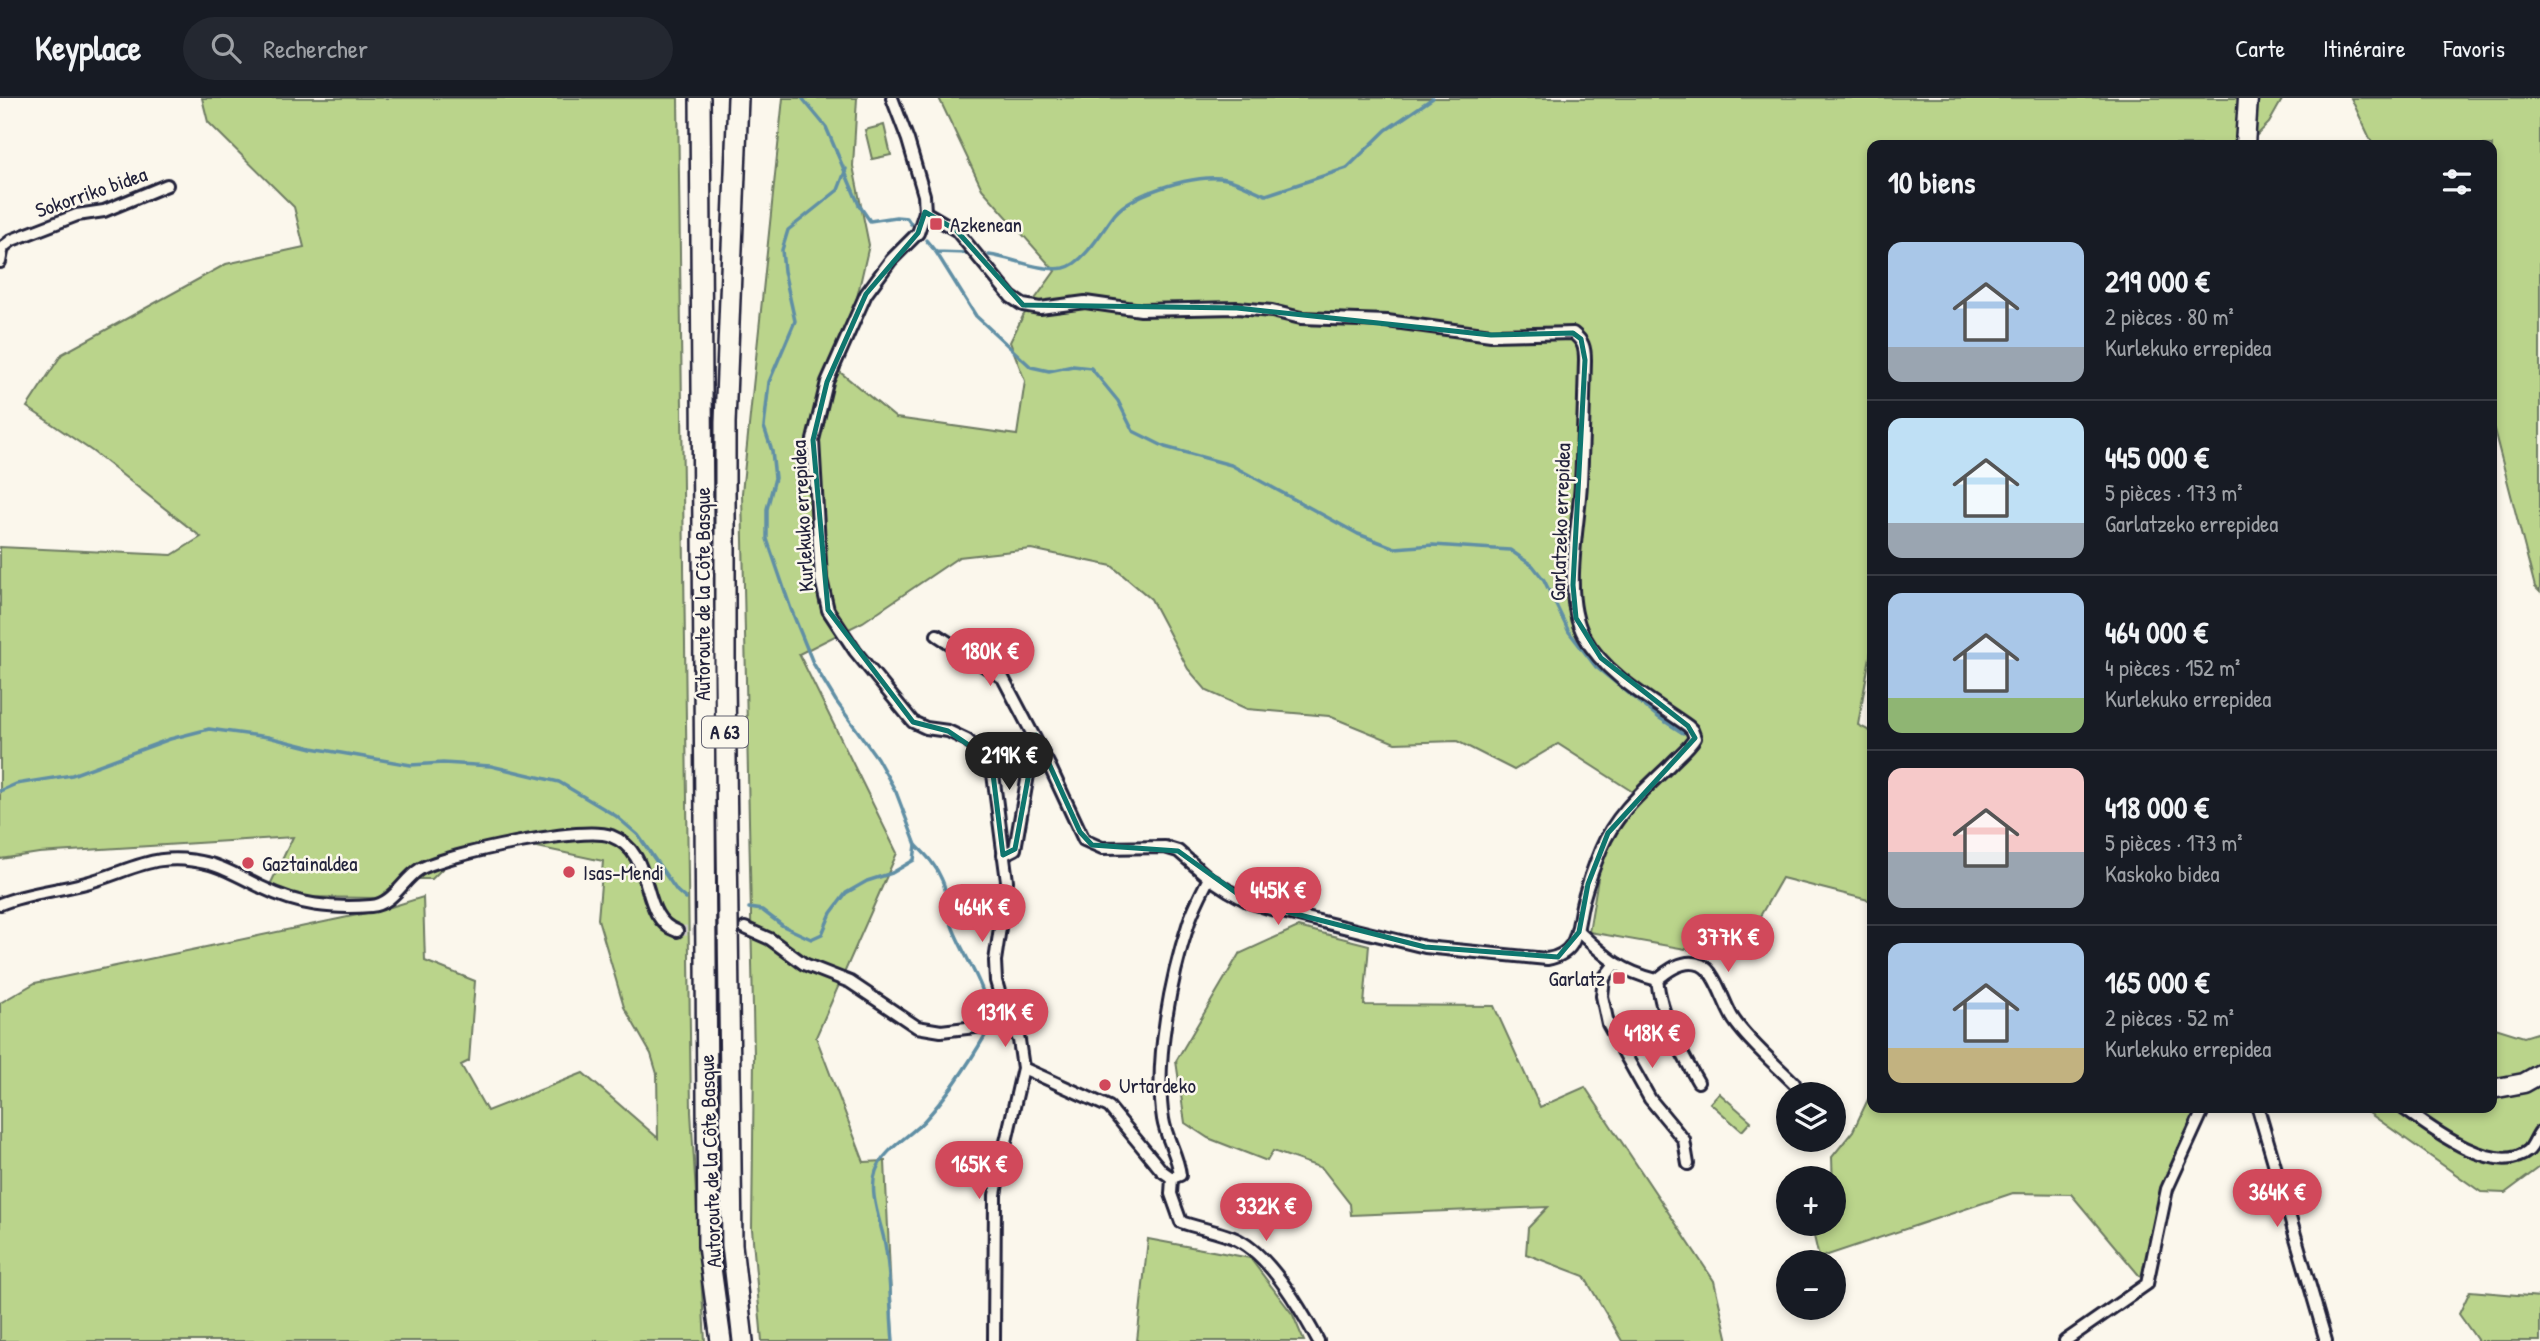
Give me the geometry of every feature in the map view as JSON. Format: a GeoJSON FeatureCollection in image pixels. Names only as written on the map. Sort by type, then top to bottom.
{"type":"FeatureCollection","features":[{"type":"Feature","properties":{"kind":"highway","name":"Autoroute de la Côte Basque"},"geometry":{"type":"LineString","coordinates":[[700,98],[708,1246],[721,1341]]}},
{"type":"Feature","properties":{"kind":"highway","name":"Autoroute de la Côte Basque"},"geometry":{"type":"LineString","coordinates":[[738,98],[725,423],[724,652],[732,1245],[743,1341]]}},
{"type":"Feature","properties":{"kind":"main road"},"geometry":{"type":"LineString","coordinates":[[2245,140],[2248,98]]}},
{"type":"Feature","properties":{"kind":"main road"},"geometry":{"type":"LineString","coordinates":[[2497,1088],[2524,1083],[2540,1074]]}},
{"type":"Feature","properties":{"kind":"street"},"geometry":{"type":"LineString","coordinates":[[892,98],[925,195],[925,212]]}},
{"type":"Feature","properties":{"kind":"street","name":"Sokorriko bidea"},"geometry":{"type":"LineString","coordinates":[[0,262],[4,247],[12,240],[77,215],[104,211],[167,185]]}},
{"type":"Feature","properties":{"kind":"street","name":"Kurlekuko errepidea"},"geometry":{"type":"LineString","coordinates":[[925,212],[918,233],[891,260],[866,293],[827,382],[813,439],[821,579],[828,610],[855,651],[912,722],[926,728],[948,731],[967,740],[982,754],[993,774],[1007,881],[995,961],[999,995],[1022,1049],[1023,1068],[995,1195],[994,1341]]}},
{"type":"Feature","properties":{"kind":"street","name":"Garlatzeko errepidea"},"geometry":{"type":"LineString","coordinates":[[925,212],[956,230],[1011,297],[1023,305],[1040,308],[1085,302],[1141,310],[1237,308],[1301,318],[1387,321],[1491,335],[1573,333],[1581,339],[1585,346],[1585,360],[1581,481],[1573,585],[1576,618],[1583,635],[1601,658],[1630,684],[1688,726],[1695,738],[1633,801],[1608,834],[1588,884],[1579,932]]}},
{"type":"Feature","properties":{"kind":"street"},"geometry":{"type":"LineString","coordinates":[[937,635],[1003,678],[1051,767],[1084,840],[1102,848],[1165,847],[1178,851],[1209,878],[1249,902],[1425,947],[1546,959],[1558,957],[1569,948],[1579,932],[1615,965],[1657,981]]}},
{"type":"Feature","properties":{"kind":"street"},"geometry":{"type":"LineString","coordinates":[[1003,855],[1015,849],[1030,769],[1038,747]]}},
{"type":"Feature","properties":{"kind":"street"},"geometry":{"type":"LineString","coordinates":[[0,904],[30,893],[83,884],[136,864],[175,859],[212,864],[305,905],[370,906],[388,900],[407,879],[433,864],[528,841],[598,833],[611,836],[634,853],[642,865],[656,911],[663,923],[677,931]]}},
{"type":"Feature","properties":{"kind":"street"},"geometry":{"type":"LineString","coordinates":[[1172,1178],[1180,1175],[1163,1117],[1160,1074],[1171,991],[1190,921],[1209,878]]}},
{"type":"Feature","properties":{"kind":"street"},"geometry":{"type":"LineString","coordinates":[[745,928],[770,939],[804,964],[850,982],[917,1027],[941,1031],[1010,1023]]}},
{"type":"Feature","properties":{"kind":"street"},"geometry":{"type":"LineString","coordinates":[[1657,981],[1670,969],[1686,964],[1698,963],[1708,969],[1733,1020],[1793,1082]]}},
{"type":"Feature","properties":{"kind":"street"},"geometry":{"type":"LineString","coordinates":[[1615,965],[1604,978],[1602,996],[1608,1024],[1650,1099],[1684,1140],[1688,1164]]}},
{"type":"Feature","properties":{"kind":"street"},"geometry":{"type":"LineString","coordinates":[[1657,981],[1659,997],[1674,1041],[1698,1082]]}},
{"type":"Feature","properties":{"kind":"street"},"geometry":{"type":"LineString","coordinates":[[1023,1068],[1109,1107],[1162,1171],[1172,1178]]}},
{"type":"Feature","properties":{"kind":"street"},"geometry":{"type":"LineString","coordinates":[[2065,1341],[2147,1284],[2167,1189],[2202,1113]]}},
{"type":"Feature","properties":{"kind":"street"},"geometry":{"type":"LineString","coordinates":[[2259,1113],[2326,1341]]}},
{"type":"Feature","properties":{"kind":"street"},"geometry":{"type":"LineString","coordinates":[[2410,1113],[2444,1138],[2486,1156],[2505,1159],[2527,1151],[2540,1132]]}},
{"type":"Feature","properties":{"kind":"street"},"geometry":{"type":"LineString","coordinates":[[1172,1178],[1171,1194],[1181,1222],[1238,1240],[1267,1264],[1307,1319],[1318,1341]]}},
{"type":"Feature","properties":{"kind":"highlighted area"},"geometry":{"type":"Polygon","coordinates":[[[925,212],[956,230],[1023,305],[1237,308],[1491,335],[1573,333],[1581,339],[1585,360],[1573,585],[1576,618],[1601,658],[1688,726],[1695,738],[1608,833],[1588,884],[1579,932],[1558,957],[1425,947],[1249,902],[1178,851],[1092,845],[1080,832],[1036,735],[1015,849],[1003,855],[993,774],[982,754],[948,731],[913,722],[828,610],[813,440],[827,382],[866,294],[918,233],[925,212]]]}},
{"type":"Feature","properties":{"kind":"green space"},"geometry":{"type":"Polygon","coordinates":[[[202,98],[678,98],[691,1112],[705,1341],[0,1341],[0,1003],[35,983],[381,910],[423,897],[425,961],[475,981],[469,1061],[461,1065],[487,1111],[583,1073],[658,1138],[657,1074],[651,1054],[624,1007],[598,919],[603,861],[528,845],[447,864],[432,879],[401,879],[378,898],[300,897],[269,887],[293,837],[39,853],[0,859],[0,547],[172,555],[201,537],[92,451],[27,407],[62,354],[226,264],[304,247],[294,207],[208,122],[202,98]]]}},
{"type":"Feature","properties":{"kind":"green space"},"geometry":{"type":"Polygon","coordinates":[[[783,98],[857,98],[853,166],[869,245],[840,372],[896,418],[1017,435],[1025,381],[1010,342],[1023,316],[1055,271],[982,189],[939,98],[2283,98],[2269,123],[2252,140],[1867,140],[1867,674],[1858,725],[1867,730],[1867,900],[1782,878],[1736,958],[1589,932],[1602,854],[1636,794],[1558,744],[1514,770],[1457,741],[1395,743],[1329,716],[1247,709],[1207,691],[1188,669],[1151,599],[1112,566],[1031,549],[959,557],[863,622],[799,654],[897,853],[816,1037],[864,1162],[885,1161],[893,1341],[762,1341],[752,1229],[754,1056],[742,493],[783,98]]]}},
{"type":"Feature","properties":{"kind":"green space"},"geometry":{"type":"Polygon","coordinates":[[[2351,98],[2540,98],[2540,592],[2535,587],[2497,441],[2497,140],[2371,140],[2351,98]]]}},
{"type":"Feature","properties":{"kind":"green space"},"geometry":{"type":"Polygon","coordinates":[[[884,125],[891,155],[872,159],[865,130],[884,125]]]}},
{"type":"Feature","properties":{"kind":"green space"},"geometry":{"type":"Polygon","coordinates":[[[1298,927],[1369,945],[1364,1005],[1494,1006],[1540,1107],[1585,1087],[1714,1281],[1728,1341],[1622,1341],[1584,1276],[1526,1254],[1528,1228],[1548,1207],[1351,1215],[1350,1204],[1322,1168],[1273,1151],[1267,1161],[1208,1138],[1185,1123],[1176,1061],[1239,954],[1298,927]]]}},
{"type":"Feature","properties":{"kind":"green space"},"geometry":{"type":"Polygon","coordinates":[[[2497,1029],[2524,1037],[2540,1032],[2540,1167],[2505,1193],[2481,1192],[2369,1113],[2497,1113],[2497,1029]]]}},
{"type":"Feature","properties":{"kind":"green space"},"geometry":{"type":"Polygon","coordinates":[[[1719,1093],[1751,1121],[1742,1131],[1710,1103],[1719,1093]]]}},
{"type":"Feature","properties":{"kind":"green space"},"geometry":{"type":"Polygon","coordinates":[[[1867,1102],[1867,1113],[2195,1113],[2164,1186],[2143,1280],[2071,1194],[2013,1193],[1843,1250],[1817,1250],[1814,1236],[1846,1236],[1846,1166],[1832,1166],[1832,1157],[1836,1152],[1846,1152],[1846,1140],[1867,1102]]]}},
{"type":"Feature","properties":{"kind":"green space"},"geometry":{"type":"Polygon","coordinates":[[[1148,1239],[1250,1258],[1293,1315],[1304,1341],[1137,1341],[1148,1239]]]}},
{"type":"Feature","properties":{"kind":"green space"},"geometry":{"type":"Polygon","coordinates":[[[2470,1291],[2540,1297],[2540,1341],[2478,1341],[2459,1314],[2470,1291]]]}},
{"type":"Feature","properties":{"kind":"waterway"},"geometry":{"type":"LineString","coordinates":[[802,98],[826,127],[859,205],[870,221],[896,217],[907,218],[911,224]]}},
{"type":"Feature","properties":{"kind":"waterway"},"geometry":{"type":"LineString","coordinates":[[989,255],[1036,266],[1064,268],[1086,253],[1124,206],[1136,198],[1167,186],[1200,179],[1226,179],[1266,195],[1347,168],[1386,130],[1433,98]]}},
{"type":"Feature","properties":{"kind":"waterway"},"geometry":{"type":"LineString","coordinates":[[749,908],[762,910],[783,926],[811,939],[822,934],[831,913],[846,893],[914,860],[916,845],[896,792],[877,758],[836,701],[813,663],[767,539],[767,509],[775,478],[772,451],[764,427],[769,382],[795,321],[782,250],[788,230],[838,190],[846,169]]}},
{"type":"Feature","properties":{"kind":"waterway"},"geometry":{"type":"LineString","coordinates":[[926,240],[936,252],[966,253]]}},
{"type":"Feature","properties":{"kind":"waterway"},"geometry":{"type":"LineString","coordinates":[[936,252],[976,316],[1031,367],[1049,371],[1073,366],[1091,368],[1118,401],[1133,431],[1165,447],[1231,465],[1358,534],[1395,548],[1433,545],[1510,550],[1533,566],[1544,580],[1569,632],[1596,667],[1658,717],[1683,733]]}},
{"type":"Feature","properties":{"kind":"waterway"},"geometry":{"type":"LineString","coordinates":[[0,791],[16,784],[72,775],[170,739],[209,729],[268,737],[312,748],[411,765],[443,763],[491,766],[559,782],[616,816],[638,835],[677,891],[686,899]]}},
{"type":"Feature","properties":{"kind":"waterway"},"geometry":{"type":"LineString","coordinates":[[916,845],[934,865],[942,880],[951,922],[979,981],[987,1017]]}},
{"type":"Feature","properties":{"kind":"waterway"},"geometry":{"type":"LineString","coordinates":[[893,1341],[887,1256],[873,1189],[876,1171],[885,1156],[924,1121],[941,1101],[986,1034]]}},
{"type":"Feature","properties":{"kind":"tunnel"},"geometry":{"type":"LineString","coordinates":[[677,931],[745,928]]}},
{"type":"Feature","properties":{"kind":"place","name":"Azkenean"},"geometry":{"type":"Point","coordinates":[936,224]}},
{"type":"Feature","properties":{"kind":"place","name":"Gaztainaldea"},"geometry":{"type":"Point","coordinates":[248,863]}},
{"type":"Feature","properties":{"kind":"place","name":"Isas-Mendi"},"geometry":{"type":"Point","coordinates":[569,872]}},
{"type":"Feature","properties":{"kind":"place","name":"Garlatz"},"geometry":{"type":"Point","coordinates":[1619,978]}},
{"type":"Feature","properties":{"kind":"place","name":"Urtardeko"},"geometry":{"type":"Point","coordinates":[1105,1085]}}]}
